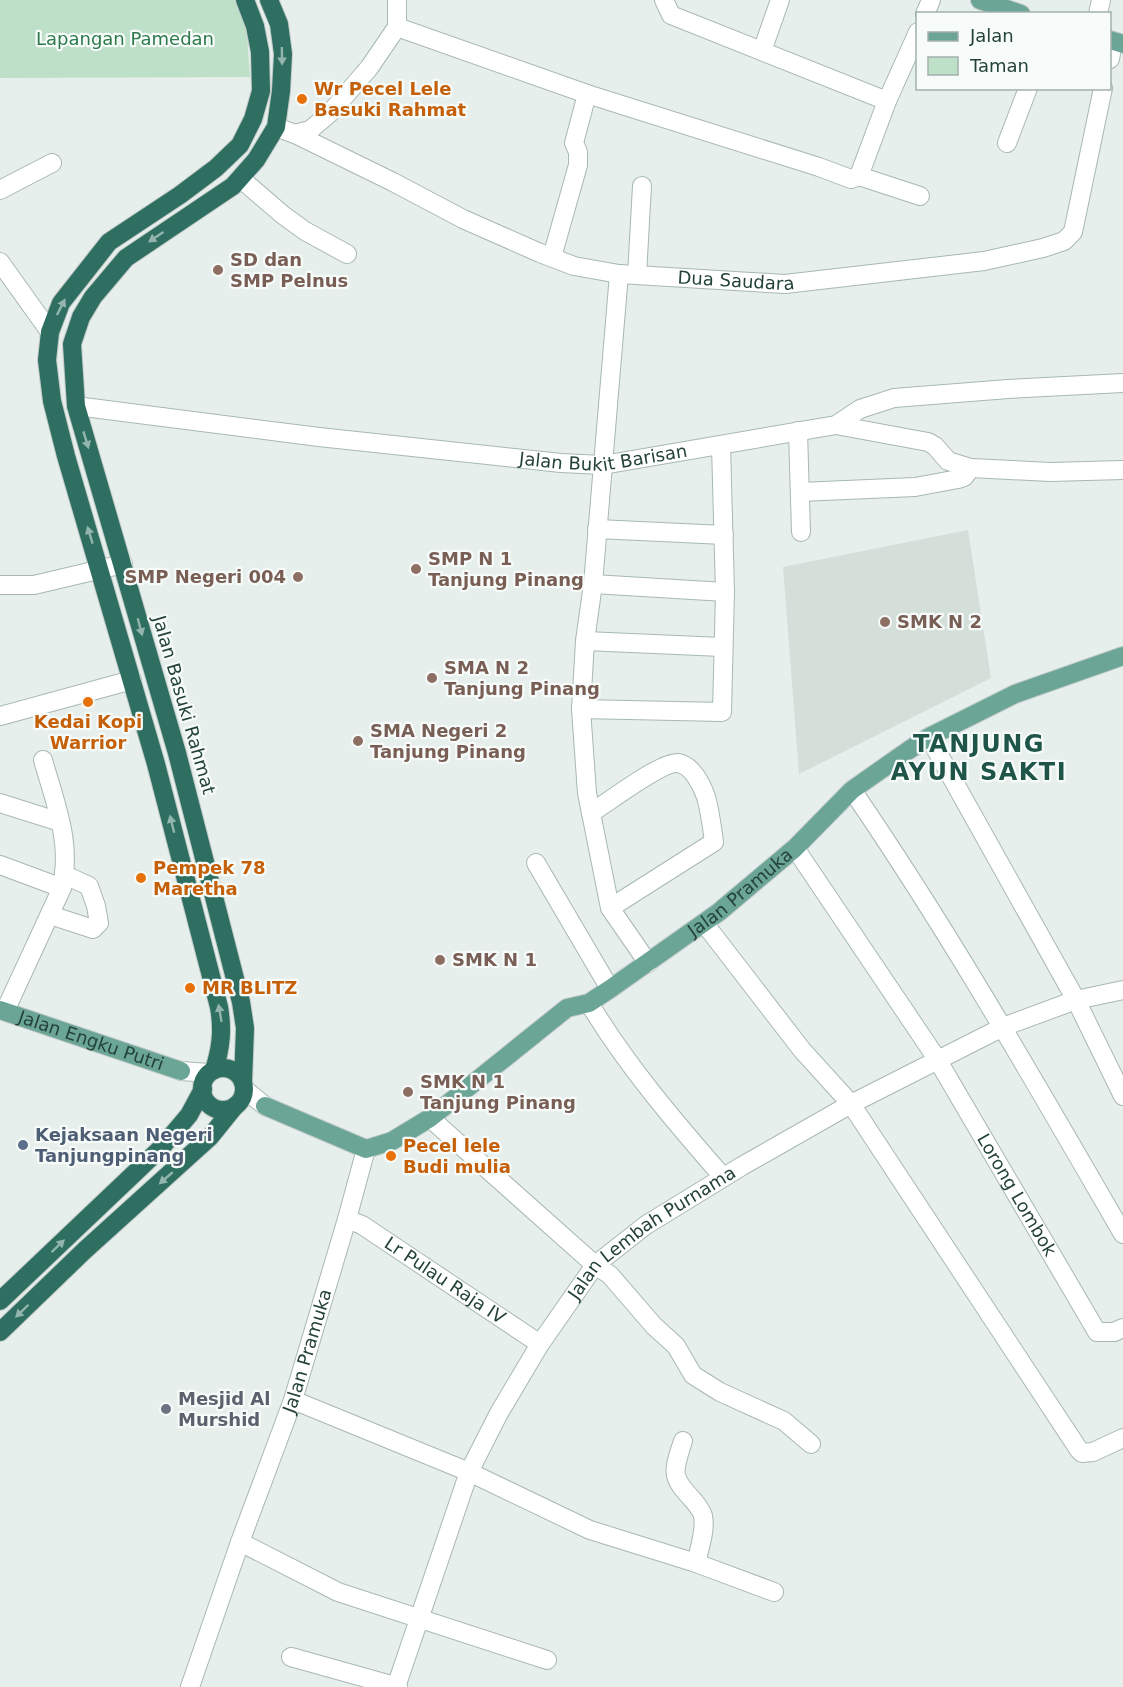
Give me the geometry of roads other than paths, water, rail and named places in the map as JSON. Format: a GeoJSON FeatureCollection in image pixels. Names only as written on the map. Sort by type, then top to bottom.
{"type":"FeatureCollection","features":[{"type":"Feature","properties":{"kind":"highway"},"geometry":{"type":"LineString","coordinates":[[0,1301],[160,1148],[189,1115],[221,1045],[222,1028],[219,1007],[156,764],[66,456],[52,401],[47,360],[50,332],[61,303],[109,242],[180,195],[216,168],[240,145],[253,119],[261,91],[260,52],[255,26],[245,0]]}},
{"type":"Feature","properties":{"kind":"highway","name":"Jalan Basuki Rahmat"},"geometry":{"type":"LineString","coordinates":[[240,1095],[246,1028],[241,1002],[177,753],[150,667],[123,564],[76,405],[72,344],[81,317],[93,297],[126,258],[233,186],[256,160],[276,127],[283,54],[279,24],[269,0]]}},
{"type":"Feature","properties":{"kind":"highway"},"geometry":{"type":"LineString","coordinates":[[180,195],[192,213]]}},
{"type":"Feature","properties":{"kind":"highway"},"geometry":{"type":"LineString","coordinates":[[0,1332],[85,1250],[210,1137],[240,1095],[240,1076],[230,1069],[207,1079]]}},
{"type":"Feature","properties":{"kind":"highway"},"geometry":{"type":"LineString","coordinates":[[207,1079],[205,1100],[216,1109],[229,1109],[240,1095]]}},
{"type":"Feature","properties":{"kind":"main road"},"geometry":{"type":"LineString","coordinates":[[980,0],[1016,8]]}},
{"type":"Feature","properties":{"kind":"main road","name":"Jalan Pramuka"},"geometry":{"type":"LineString","coordinates":[[366,1149],[392,1141],[430,1118],[567,1008],[589,1003],[704,923],[795,848],[852,790],[929,737],[1026,690],[1123,656]]}},
{"type":"Feature","properties":{"kind":"main road","name":"Jalan Engku Putri"},"geometry":{"type":"LineString","coordinates":[[2,1010],[181,1071]]}},
{"type":"Feature","properties":{"kind":"main road"},"geometry":{"type":"LineString","coordinates":[[265,1106],[366,1149]]}},
{"type":"Feature","properties":{"kind":"street"},"geometry":{"type":"LineString","coordinates":[[295,134],[310,130],[330,113],[369,68],[398,27],[397,0]]}},
{"type":"Feature","properties":{"kind":"street"},"geometry":{"type":"LineString","coordinates":[[664,0],[671,15],[887,101]]}},
{"type":"Feature","properties":{"kind":"street"},"geometry":{"type":"LineString","coordinates":[[762,51],[780,0]]}},
{"type":"Feature","properties":{"kind":"street"},"geometry":{"type":"LineString","coordinates":[[398,27],[587,94],[851,179],[859,176],[920,196]]}},
{"type":"Feature","properties":{"kind":"street"},"geometry":{"type":"LineString","coordinates":[[859,176],[887,101],[916,36]]}},
{"type":"Feature","properties":{"kind":"street"},"geometry":{"type":"LineString","coordinates":[[1007,143],[1027,90]]}},
{"type":"Feature","properties":{"kind":"street","name":"Dua Saudara"},"geometry":{"type":"LineString","coordinates":[[276,127],[295,134],[463,219],[574,266],[619,274],[785,284],[984,261],[1064,241],[1073,232],[1103,90]]}},
{"type":"Feature","properties":{"kind":"street"},"geometry":{"type":"LineString","coordinates":[[552,257],[578,165],[578,152],[574,143],[587,94]]}},
{"type":"Feature","properties":{"kind":"street"},"geometry":{"type":"LineString","coordinates":[[0,190],[52,163]]}},
{"type":"Feature","properties":{"kind":"street"},"geometry":{"type":"LineString","coordinates":[[240,178],[305,231],[347,254]]}},
{"type":"Feature","properties":{"kind":"street"},"geometry":{"type":"LineString","coordinates":[[637,275],[642,186]]}},
{"type":"Feature","properties":{"kind":"street"},"geometry":{"type":"LineString","coordinates":[[0,262],[50,332]]}},
{"type":"Feature","properties":{"kind":"street"},"geometry":{"type":"LineString","coordinates":[[619,274],[593,585],[585,641],[580,709],[587,793],[610,908],[648,963]]}},
{"type":"Feature","properties":{"kind":"street","name":"Jalan Bukit Barisan"},"geometry":{"type":"LineString","coordinates":[[76,405],[319,437],[561,463],[603,465],[836,425],[860,409],[894,398],[1123,383]]}},
{"type":"Feature","properties":{"kind":"street"},"geometry":{"type":"LineString","coordinates":[[836,425],[928,442],[935,446],[948,461],[971,468],[1050,472],[1123,470]]}},
{"type":"Feature","properties":{"kind":"street"},"geometry":{"type":"LineString","coordinates":[[798,431],[801,532]]}},
{"type":"Feature","properties":{"kind":"street"},"geometry":{"type":"LineString","coordinates":[[580,709],[722,712],[724,535],[722,445]]}},
{"type":"Feature","properties":{"kind":"street"},"geometry":{"type":"LineString","coordinates":[[800,492],[915,487],[964,477],[971,468]]}},
{"type":"Feature","properties":{"kind":"street"},"geometry":{"type":"LineString","coordinates":[[597,529],[724,535]]}},
{"type":"Feature","properties":{"kind":"street"},"geometry":{"type":"LineString","coordinates":[[0,585],[34,585],[123,564]]}},
{"type":"Feature","properties":{"kind":"street"},"geometry":{"type":"LineString","coordinates":[[593,585],[724,592]]}},
{"type":"Feature","properties":{"kind":"street"},"geometry":{"type":"LineString","coordinates":[[585,641],[722,647]]}},
{"type":"Feature","properties":{"kind":"street"},"geometry":{"type":"LineString","coordinates":[[0,716],[132,680]]}},
{"type":"Feature","properties":{"kind":"street"},"geometry":{"type":"LineString","coordinates":[[929,737],[1076,1000],[1123,1096]]}},
{"type":"Feature","properties":{"kind":"street"},"geometry":{"type":"LineString","coordinates":[[2,1010],[50,915],[63,881],[66,853],[43,760]]}},
{"type":"Feature","properties":{"kind":"street"},"geometry":{"type":"LineString","coordinates":[[591,813],[651,773],[671,763],[684,764],[694,773],[706,795],[714,842],[610,908]]}},
{"type":"Feature","properties":{"kind":"street"},"geometry":{"type":"LineString","coordinates":[[852,790],[1003,1027],[1123,1234]]}},
{"type":"Feature","properties":{"kind":"street"},"geometry":{"type":"LineString","coordinates":[[0,803],[60,822]]}},
{"type":"Feature","properties":{"kind":"street","name":"Lorong Lombok"},"geometry":{"type":"LineString","coordinates":[[795,848],[937,1059],[1097,1332],[1114,1332],[1123,1328]]}},
{"type":"Feature","properties":{"kind":"street"},"geometry":{"type":"LineString","coordinates":[[536,863],[610,989]]}},
{"type":"Feature","properties":{"kind":"street"},"geometry":{"type":"LineString","coordinates":[[0,865],[89,886],[99,923],[93,929],[50,915]]}},
{"type":"Feature","properties":{"kind":"street"},"geometry":{"type":"LineString","coordinates":[[704,923],[802,1050],[851,1104],[1079,1450],[1082,1453],[1093,1452],[1123,1438]]}},
{"type":"Feature","properties":{"kind":"street","name":"Jalan Lembah Purnama"},"geometry":{"type":"LineString","coordinates":[[397,1687],[469,1472],[499,1413],[540,1344],[595,1265],[646,1225],[723,1177],[851,1104],[937,1059],[1003,1027],[1076,1000],[1123,990]]}},
{"type":"Feature","properties":{"kind":"street"},"geometry":{"type":"LineString","coordinates":[[589,1003],[603,1027],[675,1122],[723,1177]]}},
{"type":"Feature","properties":{"kind":"street"},"geometry":{"type":"LineString","coordinates":[[181,1071],[207,1079]]}},
{"type":"Feature","properties":{"kind":"street"},"geometry":{"type":"LineString","coordinates":[[240,1095],[265,1106]]}},
{"type":"Feature","properties":{"kind":"street"},"geometry":{"type":"LineString","coordinates":[[430,1118],[595,1265],[610,1275],[647,1319],[676,1346],[693,1376],[720,1392],[784,1421],[811,1444]]}},
{"type":"Feature","properties":{"kind":"street","name":"Jalan Pramuka"},"geometry":{"type":"LineString","coordinates":[[190,1687],[240,1542],[293,1400],[366,1149]]}},
{"type":"Feature","properties":{"kind":"street","name":"Lr Pulau Raja IV"},"geometry":{"type":"LineString","coordinates":[[347,1219],[362,1225],[540,1344]]}},
{"type":"Feature","properties":{"kind":"street"},"geometry":{"type":"LineString","coordinates":[[293,1400],[469,1472],[590,1530],[696,1563],[774,1592]]}},
{"type":"Feature","properties":{"kind":"street"},"geometry":{"type":"LineString","coordinates":[[683,1441],[675,1465],[677,1481],[698,1505],[703,1516],[703,1532],[696,1563]]}},
{"type":"Feature","properties":{"kind":"street"},"geometry":{"type":"LineString","coordinates":[[240,1542],[338,1592],[547,1660]]}},
{"type":"Feature","properties":{"kind":"street"},"geometry":{"type":"LineString","coordinates":[[291,1657],[397,1687]]}},
{"type":"Feature","properties":{"kind":"place","name":"Wr Pecel Lele Basuki Rahmat"},"geometry":{"type":"Point","coordinates":[302,99]}},
{"type":"Feature","properties":{"kind":"place","name":"SD dan SMP Pelnus"},"geometry":{"type":"Point","coordinates":[218,270]}},
{"type":"Feature","properties":{"kind":"place","name":"SMP N 1 Tanjung Pinang"},"geometry":{"type":"Point","coordinates":[416,569]}},
{"type":"Feature","properties":{"kind":"place","name":"SMP Negeri 004"},"geometry":{"type":"Point","coordinates":[298,577]}},
{"type":"Feature","properties":{"kind":"place","name":"SMK N 2"},"geometry":{"type":"Point","coordinates":[885,622]}},
{"type":"Feature","properties":{"kind":"place","name":"SMA N 2 Tanjung Pinang"},"geometry":{"type":"Point","coordinates":[432,678]}},
{"type":"Feature","properties":{"kind":"place","name":"Kedai Kopi Warrior"},"geometry":{"type":"Point","coordinates":[88,702]}},
{"type":"Feature","properties":{"kind":"place","name":"SMA Negeri 2 Tanjung Pinang"},"geometry":{"type":"Point","coordinates":[358,741]}},
{"type":"Feature","properties":{"kind":"place","name":"Pempek 78 Maretha"},"geometry":{"type":"Point","coordinates":[141,878]}},
{"type":"Feature","properties":{"kind":"place","name":"SMK N 1"},"geometry":{"type":"Point","coordinates":[440,960]}},
{"type":"Feature","properties":{"kind":"place","name":"MR BLITZ"},"geometry":{"type":"Point","coordinates":[190,988]}},
{"type":"Feature","properties":{"kind":"place","name":"SMK N 1 Tanjung Pinang"},"geometry":{"type":"Point","coordinates":[408,1092]}},
{"type":"Feature","properties":{"kind":"place","name":"Kejaksaan Negeri Tanjungpinang"},"geometry":{"type":"Point","coordinates":[23,1145]}},
{"type":"Feature","properties":{"kind":"place","name":"Pecel lele Budi mulia"},"geometry":{"type":"Point","coordinates":[391,1156]}},
{"type":"Feature","properties":{"kind":"place","name":"Mesjid Al Murshid"},"geometry":{"type":"Point","coordinates":[166,1409]}},
{"type":"Feature","properties":{"kind":"district","name":"TANJUNG AYUN SAKTI"},"geometry":{"type":"Point","coordinates":[979,758]}},
{"type":"Feature","properties":{"kind":"park label","name":"Lapangan Pamedan"},"geometry":{"type":"Point","coordinates":[125,39]}}]}
